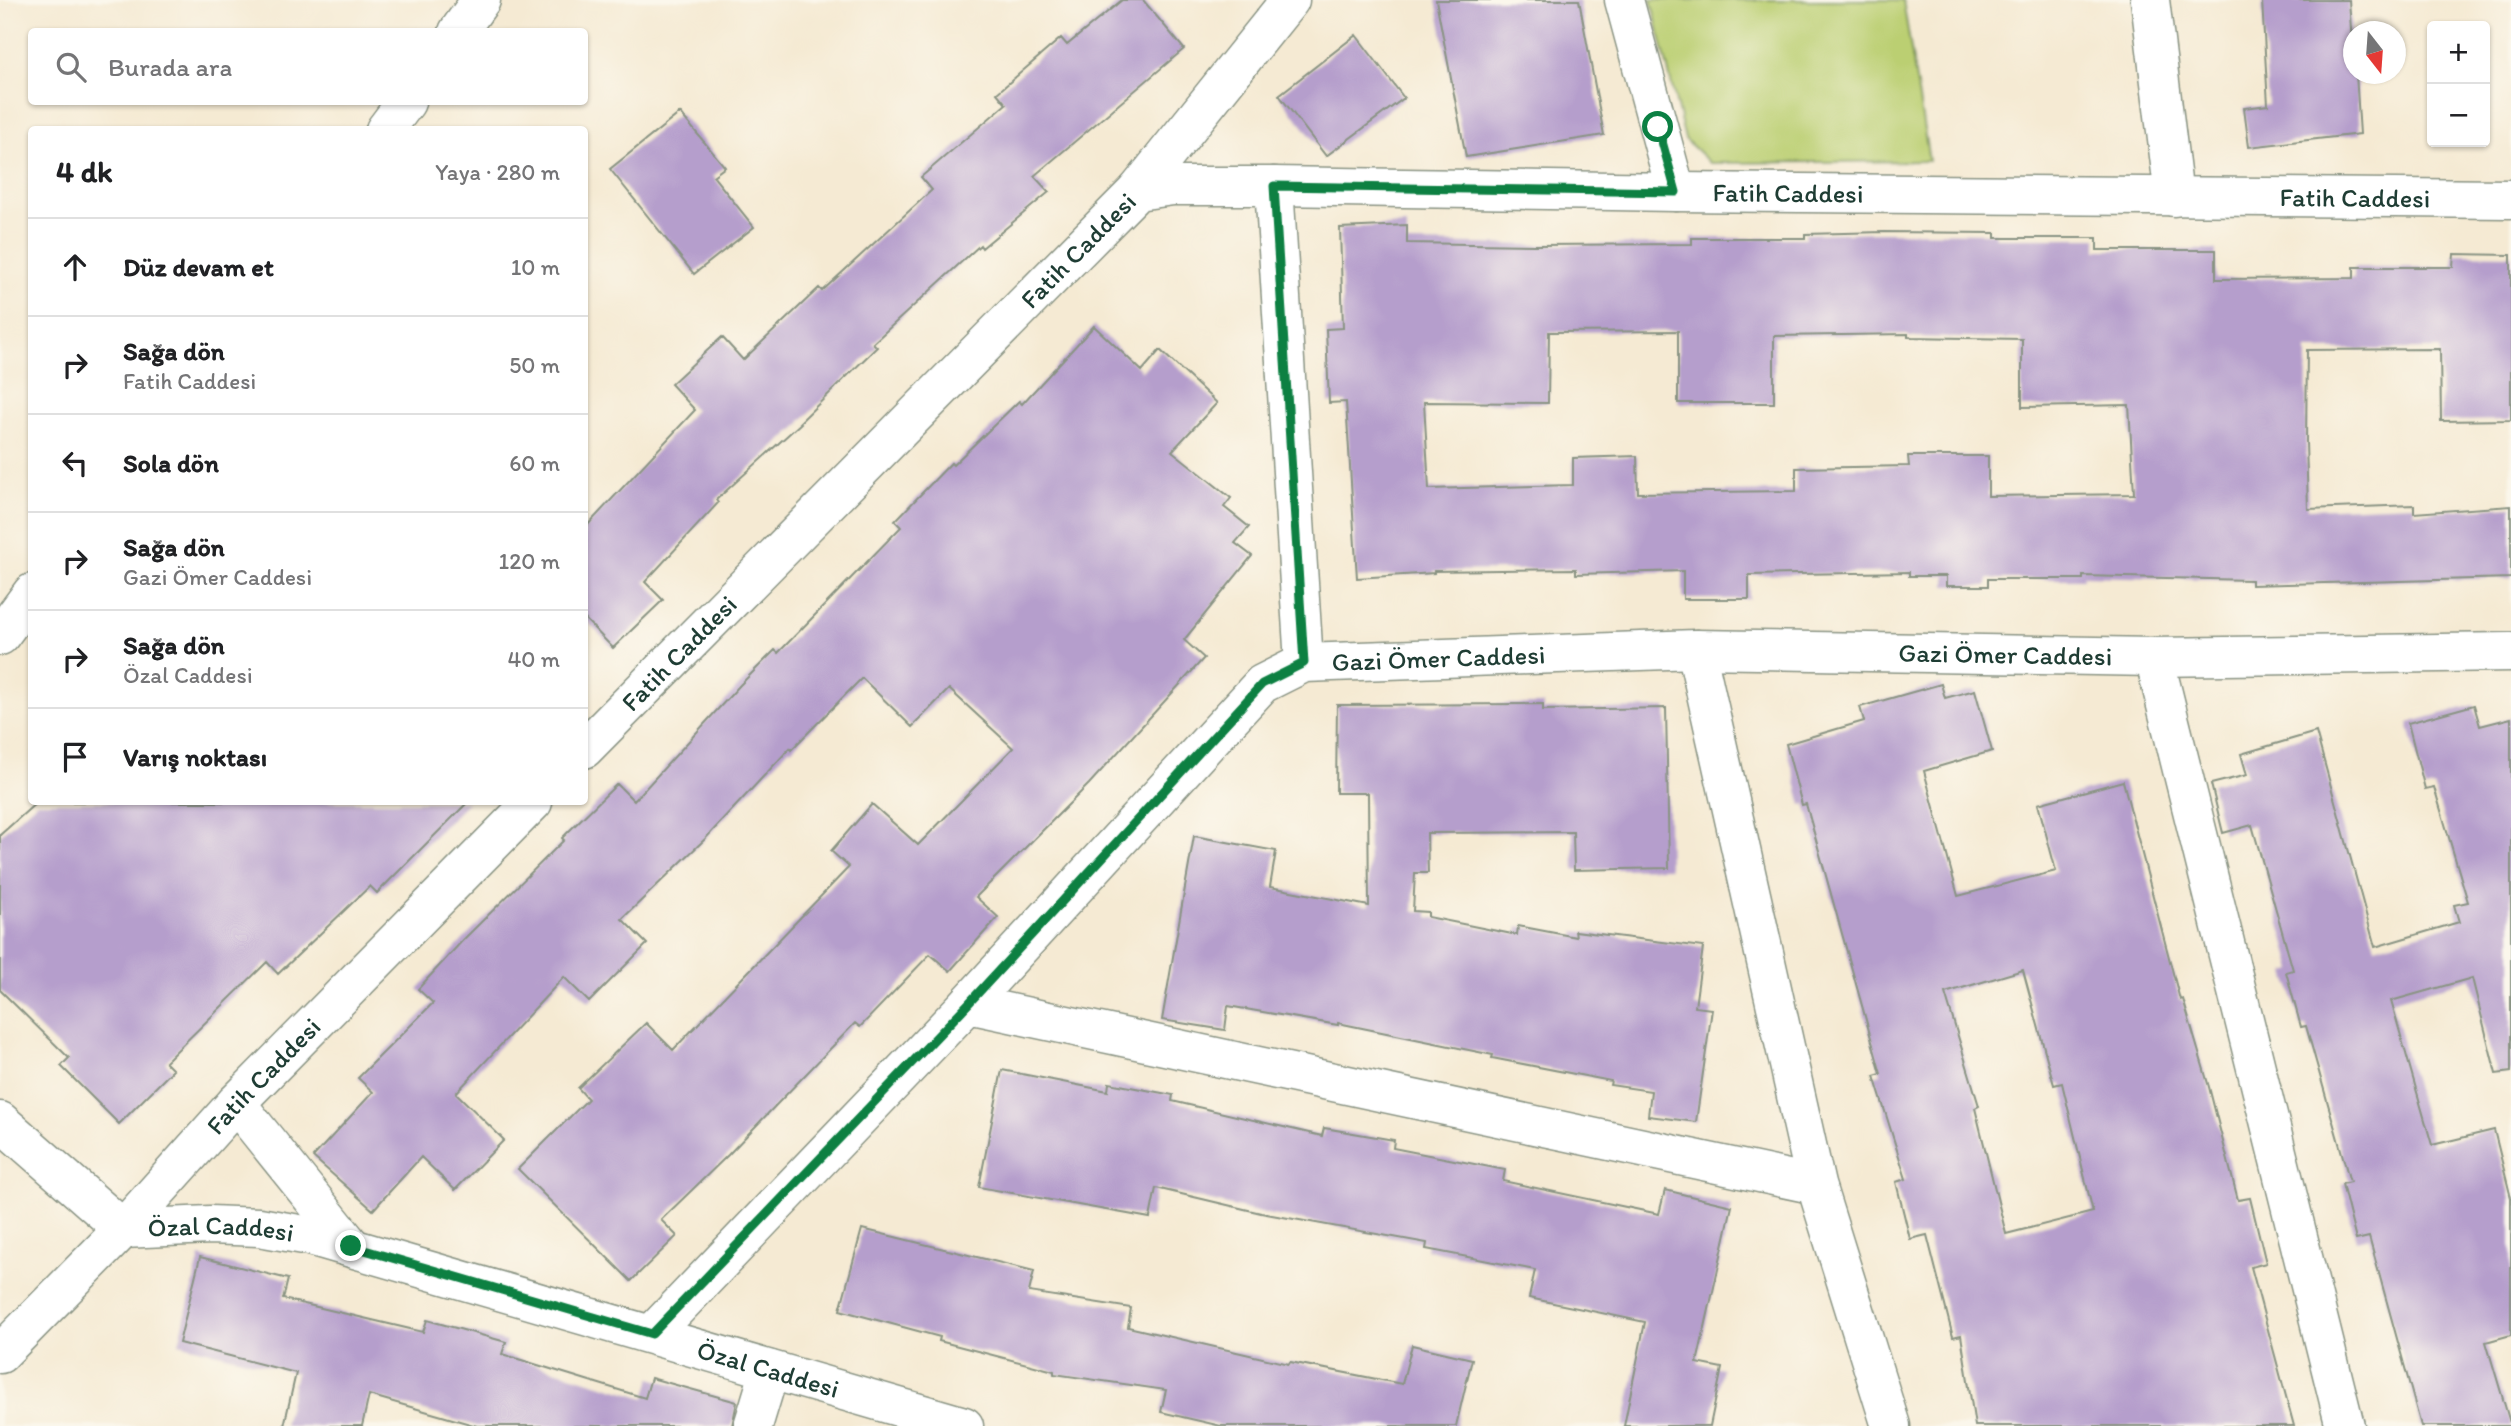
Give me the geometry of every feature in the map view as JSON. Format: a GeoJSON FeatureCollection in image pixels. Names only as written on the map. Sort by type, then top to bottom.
{"type":"FeatureCollection","features":[{"type":"Feature","properties":{"kind":"street"},"geometry":{"type":"LineString","coordinates":[[461,28],[481,0]]}},
{"type":"Feature","properties":{"kind":"street"},"geometry":{"type":"LineString","coordinates":[[1137,191],[1290,0]]}},
{"type":"Feature","properties":{"kind":"street"},"geometry":{"type":"LineString","coordinates":[[1624,0],[1676,192]]}},
{"type":"Feature","properties":{"kind":"street"},"geometry":{"type":"LineString","coordinates":[[2150,0],[2174,197]]}},
{"type":"Feature","properties":{"kind":"street"},"geometry":{"type":"LineString","coordinates":[[388,126],[404,105]]}},
{"type":"Feature","properties":{"kind":"street","name":"Fatih Caddesi"},"geometry":{"type":"LineString","coordinates":[[588,745],[1137,191],[1173,186],[1274,186],[2511,200]]}},
{"type":"Feature","properties":{"kind":"street"},"geometry":{"type":"LineString","coordinates":[[1274,186],[1304,663]]}},
{"type":"Feature","properties":{"kind":"street"},"geometry":{"type":"LineString","coordinates":[[0,636],[28,598]]}},
{"type":"Feature","properties":{"kind":"street"},"geometry":{"type":"LineString","coordinates":[[1696,649],[1816,1185],[1891,1426]]}},
{"type":"Feature","properties":{"kind":"street","name":"Gazi Ömer Caddesi"},"geometry":{"type":"LineString","coordinates":[[652,1334],[968,1004],[1262,684],[1304,663],[1696,649],[2154,657],[2511,652]]}},
{"type":"Feature","properties":{"kind":"street"},"geometry":{"type":"LineString","coordinates":[[2154,657],[2344,1426]]}},
{"type":"Feature","properties":{"kind":"street","name":"Fatih Caddesi"},"geometry":{"type":"LineString","coordinates":[[0,1354],[123,1229],[236,1103],[530,805]]}},
{"type":"Feature","properties":{"kind":"street"},"geometry":{"type":"LineString","coordinates":[[968,1004],[1816,1185]]}},
{"type":"Feature","properties":{"kind":"street"},"geometry":{"type":"LineString","coordinates":[[236,1103],[351,1246]]}},
{"type":"Feature","properties":{"kind":"street"},"geometry":{"type":"LineString","coordinates":[[0,1121],[123,1229]]}},
{"type":"Feature","properties":{"kind":"street","name":"Özal Caddesi"},"geometry":{"type":"LineString","coordinates":[[123,1229],[210,1225],[259,1227],[310,1236],[964,1426]]}},
{"type":"Feature","properties":{"kind":"street"},"geometry":{"type":"LineString","coordinates":[[753,1426],[770,1370]]}},
{"type":"Feature","properties":{"kind":"green space"},"geometry":{"type":"Polygon","coordinates":[[[1651,0],[1903,0],[1929,161],[1710,163],[1685,139],[1651,0]]]}},
{"type":"Feature","properties":{"kind":"building"},"geometry":{"type":"Polygon","coordinates":[[[1122,0],[1143,0],[1184,49],[1034,176],[1049,192],[982,248],[980,245],[873,343],[877,347],[801,423],[716,500],[718,503],[645,582],[663,600],[613,648],[588,622],[588,525],[695,410],[671,384],[722,337],[743,360],[819,288],[822,291],[932,190],[921,177],[1006,104],[997,93],[1061,38],[1067,45],[1122,0]]]}},
{"type":"Feature","properties":{"kind":"building"},"geometry":{"type":"Polygon","coordinates":[[[1436,0],[1579,0],[1604,135],[1466,157],[1436,0]]]}},
{"type":"Feature","properties":{"kind":"building"},"geometry":{"type":"Polygon","coordinates":[[[2262,0],[2349,0],[2350,21],[2343,21],[2343,84],[2357,84],[2360,134],[2249,147],[2244,108],[2268,105],[2262,0]]]}},
{"type":"Feature","properties":{"kind":"building"},"geometry":{"type":"Polygon","coordinates":[[[1356,35],[1404,98],[1326,156],[1279,95],[1356,35]]]}},
{"type":"Feature","properties":{"kind":"building"},"geometry":{"type":"Polygon","coordinates":[[[680,113],[725,167],[713,176],[754,227],[694,274],[610,169],[680,113]]]}},
{"type":"Feature","properties":{"kind":"building"},"geometry":{"type":"Polygon","coordinates":[[[1407,225],[1407,243],[1535,245],[1692,244],[1692,238],[1805,238],[1805,234],[1884,232],[1995,233],[1995,238],[2097,238],[2097,250],[2216,250],[2216,279],[2354,278],[2354,267],[2453,267],[2454,254],[2511,255],[2511,420],[2441,421],[2440,349],[2307,350],[2306,442],[2308,509],[2414,505],[2414,513],[2511,506],[2511,578],[2251,585],[2251,580],[2083,576],[2083,579],[1988,579],[1988,586],[1946,586],[1946,576],[1909,576],[1909,572],[1749,575],[1749,599],[1683,599],[1683,571],[1576,574],[1576,569],[1434,571],[1357,578],[1346,402],[1329,403],[1326,329],[1343,328],[1340,228],[1407,225]],[[1678,331],[1549,332],[1548,403],[1424,402],[1429,489],[1573,485],[1573,458],[1637,456],[1638,493],[1796,491],[1796,468],[1909,466],[1908,456],[1988,456],[1988,496],[2134,494],[2129,405],[2022,407],[2022,339],[1908,337],[1908,334],[1774,336],[1774,403],[1678,403],[1678,331]]]}},
{"type":"Feature","properties":{"kind":"building"},"geometry":{"type":"Polygon","coordinates":[[[1094,326],[1142,371],[1160,350],[1217,403],[1172,451],[1231,498],[1224,507],[1249,527],[1235,543],[1252,556],[1184,640],[1204,658],[1089,784],[976,897],[998,917],[950,971],[930,954],[860,1027],[855,1023],[728,1155],[661,1220],[677,1236],[631,1281],[518,1169],[588,1099],[578,1088],[646,1023],[673,1050],[849,867],[831,851],[872,804],[918,845],[1013,748],[949,689],[912,727],[862,678],[791,750],[790,748],[705,839],[622,919],[647,944],[589,1002],[564,977],[456,1093],[504,1140],[455,1190],[421,1157],[373,1210],[313,1157],[373,1092],[358,1078],[433,1003],[418,989],[617,784],[634,801],[740,685],[775,650],[778,653],[901,527],[895,521],[951,463],[953,465],[1019,401],[1022,404],[1094,326]]]}},
{"type":"Feature","properties":{"kind":"building"},"geometry":{"type":"Polygon","coordinates":[[[1941,684],[1945,698],[1975,690],[1992,751],[1924,771],[1958,896],[2056,871],[2038,804],[2123,781],[2180,1000],[2183,999],[2209,1087],[2238,1200],[2250,1198],[2266,1263],[2251,1267],[2294,1426],[1975,1426],[1961,1335],[1953,1337],[1927,1235],[1910,1239],[1896,1182],[1906,1179],[1874,1076],[1881,1074],[1806,804],[1802,805],[1786,744],[1864,721],[1860,707],[1941,684]],[[2023,970],[1945,993],[1979,1106],[1975,1108],[2006,1234],[2093,1212],[2062,1083],[2054,1085],[2023,970]]]}},
{"type":"Feature","properties":{"kind":"building"},"geometry":{"type":"Polygon","coordinates":[[[1543,704],[1543,710],[1666,708],[1669,868],[1574,870],[1573,832],[1427,833],[1428,873],[1415,873],[1413,911],[1428,912],[1428,917],[1517,935],[1518,926],[1576,937],[1575,931],[1703,947],[1695,1007],[1712,1009],[1696,1122],[1648,1116],[1651,1091],[1610,1085],[1611,1081],[1492,1058],[1493,1055],[1338,1023],[1228,1006],[1225,1030],[1162,1020],[1194,836],[1276,851],[1270,887],[1369,906],[1368,793],[1336,793],[1337,705],[1543,704]]]}},
{"type":"Feature","properties":{"kind":"building"},"geometry":{"type":"Polygon","coordinates":[[[2474,705],[2480,726],[2511,718],[2511,1072],[2496,1074],[2472,978],[2391,1001],[2432,1145],[2494,1130],[2511,1198],[2511,1335],[2486,1342],[2511,1426],[2421,1426],[2369,1237],[2356,1240],[2342,1184],[2350,1182],[2306,1026],[2301,1027],[2286,972],[2293,970],[2252,825],[2223,833],[2211,784],[2247,775],[2241,754],[2316,732],[2375,947],[2459,922],[2454,905],[2468,902],[2434,787],[2425,789],[2408,723],[2474,705]]]}},
{"type":"Feature","properties":{"kind":"building"},"geometry":{"type":"Polygon","coordinates":[[[34,805],[465,805],[377,893],[370,886],[278,974],[267,962],[165,1062],[173,1070],[119,1124],[61,1066],[69,1058],[0,990],[0,835],[34,805]]]}},
{"type":"Feature","properties":{"kind":"building"},"geometry":{"type":"Polygon","coordinates":[[[1002,1070],[1108,1091],[1109,1083],[1173,1095],[1172,1101],[1322,1136],[1324,1128],[1394,1140],[1393,1148],[1505,1170],[1503,1181],[1659,1214],[1665,1190],[1732,1206],[1697,1363],[1722,1368],[1710,1426],[1624,1426],[1645,1322],[1529,1298],[1535,1270],[1426,1249],[1427,1243],[1261,1213],[1156,1188],[1150,1218],[979,1187],[1002,1070]]]}},
{"type":"Feature","properties":{"kind":"building"},"geometry":{"type":"Polygon","coordinates":[[[862,1229],[1034,1271],[1029,1292],[1131,1308],[1128,1327],[1289,1364],[1290,1362],[1402,1384],[1412,1345],[1472,1359],[1456,1426],[1221,1426],[1161,1412],[1166,1390],[1054,1374],[1054,1371],[939,1341],[940,1337],[840,1310],[862,1229]]]}},
{"type":"Feature","properties":{"kind":"building"},"geometry":{"type":"Polygon","coordinates":[[[200,1257],[288,1279],[283,1299],[423,1332],[427,1320],[506,1342],[502,1354],[645,1398],[651,1378],[737,1402],[732,1426],[477,1426],[369,1395],[362,1426],[284,1426],[296,1373],[179,1343],[200,1257]]]}},
{"type":"Feature","properties":{"kind":"route"},"geometry":{"type":"LineString","coordinates":[[351,1246],[652,1334],[968,1004],[1262,684],[1304,663],[1274,186],[1676,192],[1658,127]]}}]}
